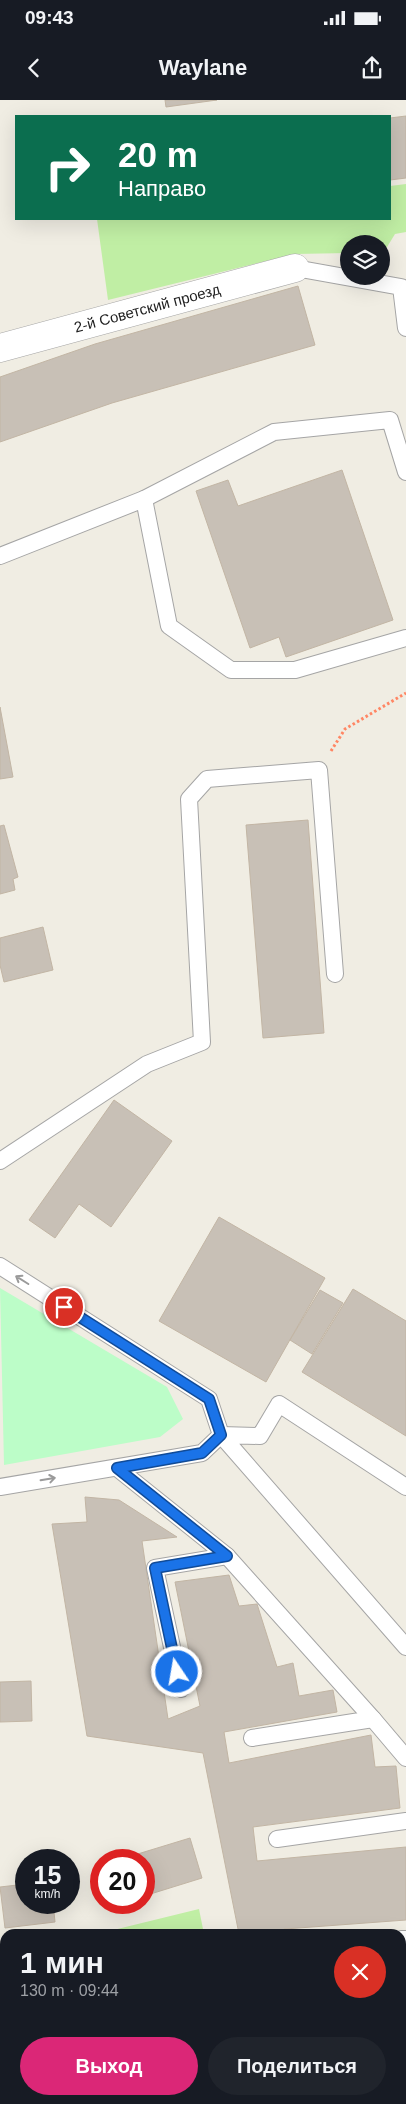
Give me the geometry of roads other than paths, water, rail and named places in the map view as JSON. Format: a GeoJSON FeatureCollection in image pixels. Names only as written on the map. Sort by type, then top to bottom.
{"type":"FeatureCollection","features":[{"type":"Feature","properties":{"kind":"street","name":"2-й Советский проезд"},"geometry":{"type":"LineString","coordinates":[[0,348],[295,268]]}},
{"type":"Feature","properties":{"kind":"lane"},"geometry":{"type":"LineString","coordinates":[[295,268],[401,287],[406,328]]}},
{"type":"Feature","properties":{"kind":"lane"},"geometry":{"type":"LineString","coordinates":[[0,556],[144,499],[274,432],[390,420],[406,472]]}},
{"type":"Feature","properties":{"kind":"lane"},"geometry":{"type":"LineString","coordinates":[[144,499],[169,626],[231,670],[296,670],[406,638]]}},
{"type":"Feature","properties":{"kind":"lane"},"geometry":{"type":"LineString","coordinates":[[0,1161],[148,1064],[202,1042],[189,799],[207,779],[318,770],[335,974]]}},
{"type":"Feature","properties":{"kind":"lane"},"geometry":{"type":"LineString","coordinates":[[0,1266],[209,1399],[221,1435],[406,1647]]}},
{"type":"Feature","properties":{"kind":"lane"},"geometry":{"type":"LineString","coordinates":[[0,1487],[202,1453],[221,1435],[260,1436],[279,1404],[406,1487]]}},
{"type":"Feature","properties":{"kind":"lane"},"geometry":{"type":"LineString","coordinates":[[117,1468],[227,1556],[406,1758]]}},
{"type":"Feature","properties":{"kind":"lane"},"geometry":{"type":"LineString","coordinates":[[181,1689],[155,1568],[227,1556]]}},
{"type":"Feature","properties":{"kind":"lane"},"geometry":{"type":"LineString","coordinates":[[252,1738],[373,1719]]}},
{"type":"Feature","properties":{"kind":"lane"},"geometry":{"type":"LineString","coordinates":[[277,1839],[406,1821]]}}]}
